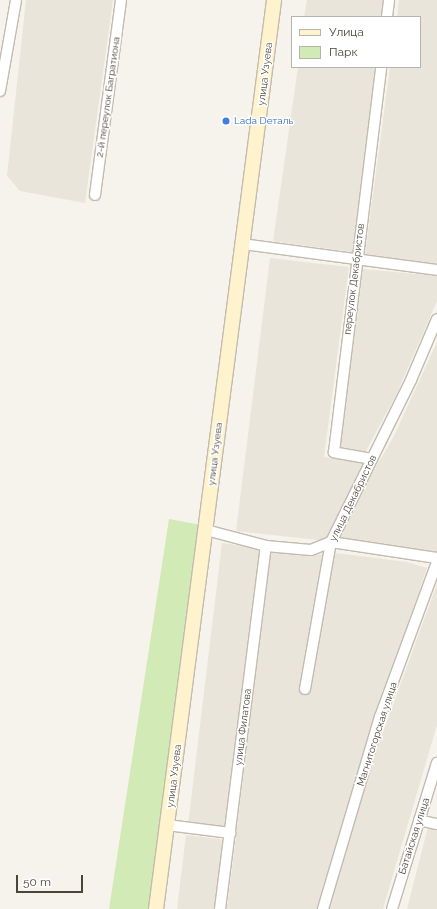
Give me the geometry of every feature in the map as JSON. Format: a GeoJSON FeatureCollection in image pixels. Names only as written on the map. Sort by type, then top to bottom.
{"type":"FeatureCollection","features":[{"type":"Feature","properties":{"kind":"main road","name":"улица Узуева"},"geometry":{"type":"LineString","coordinates":[[156,909],[274,0]]}},
{"type":"Feature","properties":{"kind":"street"},"geometry":{"type":"LineString","coordinates":[[0,91],[16,0]]}},
{"type":"Feature","properties":{"kind":"street","name":"2-й переулок Багратиона"},"geometry":{"type":"LineString","coordinates":[[95,195],[121,0]]}},
{"type":"Feature","properties":{"kind":"street"},"geometry":{"type":"LineString","coordinates":[[387,16],[389,0]]}},
{"type":"Feature","properties":{"kind":"street","name":"переулок Декабристов"},"geometry":{"type":"LineString","coordinates":[[372,459],[334,452],[380,68]]}},
{"type":"Feature","properties":{"kind":"street"},"geometry":{"type":"LineString","coordinates":[[242,244],[437,270]]}},
{"type":"Feature","properties":{"kind":"street","name":"улица Декабристов"},"geometry":{"type":"LineString","coordinates":[[305,689],[331,542],[372,459],[437,319]]}},
{"type":"Feature","properties":{"kind":"street"},"geometry":{"type":"LineString","coordinates":[[206,530],[266,546],[311,550],[331,542],[437,558]]}},
{"type":"Feature","properties":{"kind":"street","name":"улица Филатова"},"geometry":{"type":"LineString","coordinates":[[220,909],[266,546]]}},
{"type":"Feature","properties":{"kind":"street","name":"Магнитогорская улица"},"geometry":{"type":"LineString","coordinates":[[323,909],[380,717],[437,562]]}},
{"type":"Feature","properties":{"kind":"street","name":"Батайская улица"},"geometry":{"type":"LineString","coordinates":[[392,909],[437,763]]}},
{"type":"Feature","properties":{"kind":"street"},"geometry":{"type":"LineString","coordinates":[[419,820],[437,824]]}},
{"type":"Feature","properties":{"kind":"street"},"geometry":{"type":"LineString","coordinates":[[167,825],[230,834]]}},
{"type":"Feature","properties":{"kind":"shaded area"},"geometry":{"type":"Polygon","coordinates":[[[26,0],[113,0],[85,203],[20,191],[7,176],[26,0]]]}},
{"type":"Feature","properties":{"kind":"shaded area"},"geometry":{"type":"Polygon","coordinates":[[[307,0],[385,0],[383,16],[304,16],[307,0]]]}},
{"type":"Feature","properties":{"kind":"shaded area"},"geometry":{"type":"Polygon","coordinates":[[[399,0],[437,0],[437,264],[365,254],[390,68],[421,68],[421,16],[397,16],[399,0]]]}},
{"type":"Feature","properties":{"kind":"shaded area"},"geometry":{"type":"Polygon","coordinates":[[[298,68],[377,68],[352,252],[273,241],[298,68]]]}},
{"type":"Feature","properties":{"kind":"shaded area"},"geometry":{"type":"Polygon","coordinates":[[[270,258],[349,267],[324,457],[363,462],[327,541],[236,531],[270,258]]]}},
{"type":"Feature","properties":{"kind":"shaded area"},"geometry":{"type":"Polygon","coordinates":[[[363,269],[437,276],[437,301],[396,395],[365,453],[340,448],[363,269]]]}},
{"type":"Feature","properties":{"kind":"shaded area"},"geometry":{"type":"Polygon","coordinates":[[[437,342],[437,553],[339,539],[343,522],[393,438],[437,342]]]}},
{"type":"Feature","properties":{"kind":"shaded area"},"geometry":{"type":"Polygon","coordinates":[[[222,543],[263,549],[227,830],[188,825],[222,543]]]}},
{"type":"Feature","properties":{"kind":"shaded area"},"geometry":{"type":"Polygon","coordinates":[[[271,549],[303,556],[336,553],[407,562],[427,568],[354,781],[320,909],[227,909],[271,549]]]}},
{"type":"Feature","properties":{"kind":"shaded area"},"geometry":{"type":"Polygon","coordinates":[[[437,584],[437,725],[383,909],[328,909],[358,801],[437,584]]]}},
{"type":"Feature","properties":{"kind":"shaded area"},"geometry":{"type":"Polygon","coordinates":[[[428,827],[437,830],[437,909],[407,909],[428,827]]]}},
{"type":"Feature","properties":{"kind":"shaded area"},"geometry":{"type":"Polygon","coordinates":[[[186,835],[220,839],[223,843],[216,909],[177,909],[186,835]]]}},
{"type":"Feature","properties":{"kind":"green space"},"geometry":{"type":"Polygon","coordinates":[[[169,519],[201,525],[152,909],[109,909],[169,519]]]}},
{"type":"Feature","properties":{"kind":"place","name":"Lada Dеталь"},"geometry":{"type":"Point","coordinates":[226,121]}}]}
